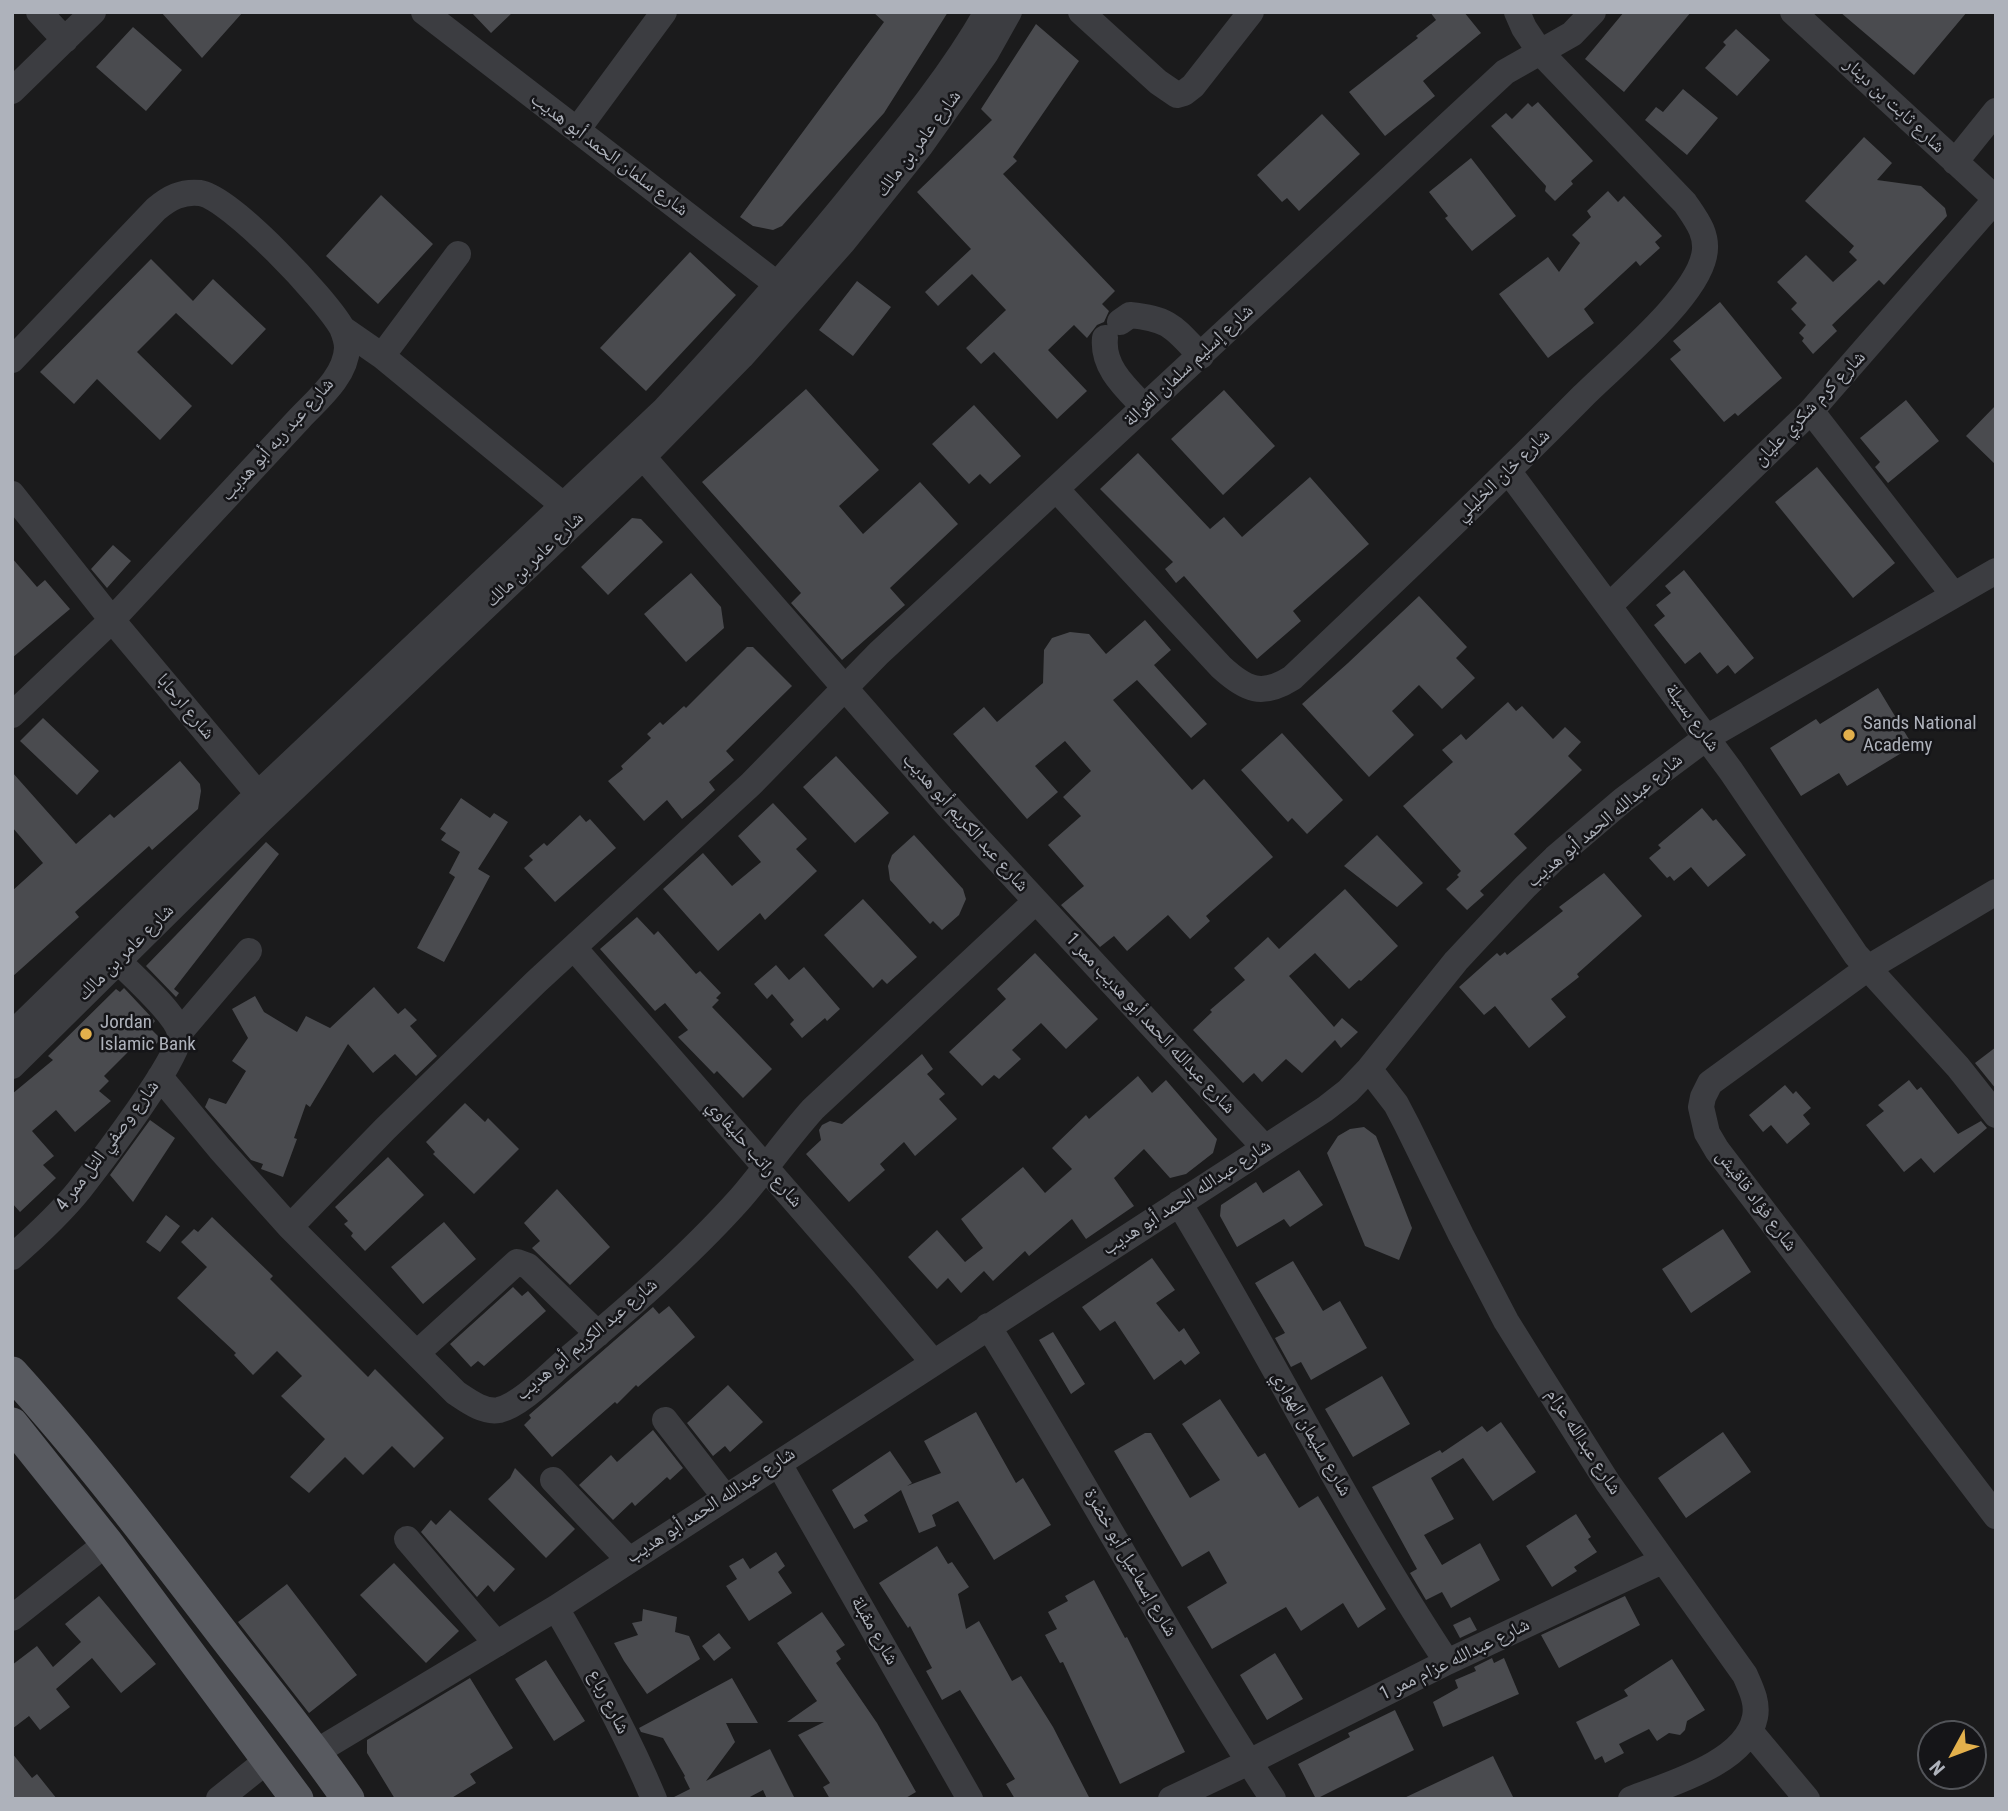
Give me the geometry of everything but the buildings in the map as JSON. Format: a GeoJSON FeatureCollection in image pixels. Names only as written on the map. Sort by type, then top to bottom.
{"type":"FeatureCollection","features":[{"type":"Feature","properties":{"kind":"main road"},"geometry":{"type":"LineString","coordinates":[[12,1373],[66,1433],[152,1541],[316,1752],[348,1799]]}},
{"type":"Feature","properties":{"kind":"main road"},"geometry":{"type":"LineString","coordinates":[[12,1424],[107,1543],[297,1799]]}},
{"type":"Feature","properties":{"kind":"street"},"geometry":{"type":"LineString","coordinates":[[39,12],[65,40]]}},
{"type":"Feature","properties":{"kind":"street"},"geometry":{"type":"LineString","coordinates":[[12,91],[93,12]]}},
{"type":"Feature","properties":{"kind":"street","name":"شارع سلمان الحمد أبو هديب"},"geometry":{"type":"LineString","coordinates":[[424,12],[786,290]]}},
{"type":"Feature","properties":{"kind":"street"},"geometry":{"type":"LineString","coordinates":[[578,130],[664,12]]}},
{"type":"Feature","properties":{"kind":"street","name":"شارع عامر بن مالك"},"geometry":{"type":"LineString","coordinates":[[12,1066],[117,960],[643,457],[786,290],[815,241],[920,110],[987,12]]}},
{"type":"Feature","properties":{"kind":"street","name":"شارع عامر بن مالك"},"geometry":{"type":"LineString","coordinates":[[12,1034],[258,794],[663,411],[786,290],[843,242],[921,145],[986,53],[1009,12]]}},
{"type":"Feature","properties":{"kind":"street"},"geometry":{"type":"LineString","coordinates":[[1081,12],[1158,82],[1177,95],[1194,86],[1251,12]]}},
{"type":"Feature","properties":{"kind":"street","name":"شارع خان الخليلي"},"geometry":{"type":"LineString","coordinates":[[1057,490],[1221,667],[1236,681],[1253,689],[1267,690],[1292,678],[1509,472],[1657,323],[1684,293],[1704,257],[1706,241],[1698,222],[1685,203],[1540,52],[1517,12]]}},
{"type":"Feature","properties":{"kind":"street","name":"شارع إسليم سلمان القرالة"},"geometry":{"type":"LineString","coordinates":[[844,688],[1499,78],[1515,65],[1572,34],[1593,12]]}},
{"type":"Feature","properties":{"kind":"street","name":"شارع ثابت بن دينار"},"geometry":{"type":"LineString","coordinates":[[1793,12],[1996,199]]}},
{"type":"Feature","properties":{"kind":"street"},"geometry":{"type":"LineString","coordinates":[[1955,162],[1996,111]]}},
{"type":"Feature","properties":{"kind":"street"},"geometry":{"type":"LineString","coordinates":[[12,360],[156,209],[174,196],[201,193],[218,199],[236,214],[326,305],[343,329],[382,356],[563,505]]}},
{"type":"Feature","properties":{"kind":"street","name":"شارع كرم شكري عليان"},"geometry":{"type":"LineString","coordinates":[[1610,605],[1811,411],[1996,199]]}},
{"type":"Feature","properties":{"kind":"street"},"geometry":{"type":"LineString","coordinates":[[382,356],[458,254]]}},
{"type":"Feature","properties":{"kind":"street"},"geometry":{"type":"LineString","coordinates":[[1144,407],[1112,369],[1104,352],[1113,330],[1130,315],[1149,317],[1168,323],[1201,356]]}},
{"type":"Feature","properties":{"kind":"street","name":"شارع عبد ربه أبو هديب"},"geometry":{"type":"LineString","coordinates":[[12,715],[112,620],[327,389],[342,367],[347,347],[343,329]]}},
{"type":"Feature","properties":{"kind":"street"},"geometry":{"type":"LineString","coordinates":[[1811,411],[1953,594]]}},
{"type":"Feature","properties":{"kind":"street","name":"شارع عبد الكريم أبو هديب"},"geometry":{"type":"LineString","coordinates":[[160,1077],[290,1227],[456,1393],[479,1407],[496,1411],[509,1406],[598,1334],[688,1252],[739,1200],[813,1109],[1036,901],[844,688],[643,457]]}},
{"type":"Feature","properties":{"kind":"street","name":"شارع بسيلة"},"geometry":{"type":"LineString","coordinates":[[1509,472],[1706,738],[1844,938],[1958,1067],[1996,1115]]}},
{"type":"Feature","properties":{"kind":"street","name":"شارع ارحابا"},"geometry":{"type":"LineString","coordinates":[[12,494],[112,620],[258,794]]}},
{"type":"Feature","properties":{"kind":"street","name":"شارع عبدالله الحمد أبو هديب"},"geometry":{"type":"LineString","coordinates":[[316,1752],[556,1608],[1325,1109],[1348,1091],[1368,1069],[1456,961],[1525,887],[1623,800],[1706,738],[1996,571]]}},
{"type":"Feature","properties":{"kind":"street"},"geometry":{"type":"LineString","coordinates":[[290,1227],[385,1129],[536,982],[751,784],[844,688]]}},
{"type":"Feature","properties":{"kind":"street","name":"شارع فؤاد قاقيش"},"geometry":{"type":"LineString","coordinates":[[1996,892],[1868,968],[1710,1083],[1703,1097],[1703,1121],[1717,1150],[1996,1516]]}},
{"type":"Feature","properties":{"kind":"street","name":"شارع عبدالله الحمد أبو هديب ممر 1"},"geometry":{"type":"LineString","coordinates":[[1036,901],[1265,1148]]}},
{"type":"Feature","properties":{"kind":"street","name":"شارع راتب حليفاوي"},"geometry":{"type":"LineString","coordinates":[[574,948],[933,1362]]}},
{"type":"Feature","properties":{"kind":"street","name":"شارع وصفي التل ممر 4"},"geometry":{"type":"LineString","coordinates":[[12,1257],[79,1190],[160,1077],[179,1043],[180,1032],[249,951]]}},
{"type":"Feature","properties":{"kind":"street"},"geometry":{"type":"LineString","coordinates":[[117,960],[170,1016],[180,1032]]}},
{"type":"Feature","properties":{"kind":"street","name":"شارع عبدالله عزام"},"geometry":{"type":"LineString","coordinates":[[1368,1069],[1396,1104],[1408,1125],[1506,1321],[1608,1483],[1745,1675],[1754,1698],[1755,1717],[1750,1731]]}},
{"type":"Feature","properties":{"kind":"street","name":"شارع سليمان الهواري"},"geometry":{"type":"LineString","coordinates":[[1179,1203],[1411,1608],[1447,1662]]}},
{"type":"Feature","properties":{"kind":"street"},"geometry":{"type":"LineString","coordinates":[[417,1353],[517,1262],[528,1266],[598,1334]]}},
{"type":"Feature","properties":{"kind":"street","name":"شارع إسماعيل أبو خضرة"},"geometry":{"type":"LineString","coordinates":[[988,1326],[1273,1799]]}},
{"type":"Feature","properties":{"kind":"street"},"geometry":{"type":"LineString","coordinates":[[665,1420],[726,1497]]}},
{"type":"Feature","properties":{"kind":"street","name":"شارع مقبلة"},"geometry":{"type":"LineString","coordinates":[[779,1464],[970,1799]]}},
{"type":"Feature","properties":{"kind":"street"},"geometry":{"type":"LineString","coordinates":[[553,1480],[628,1559]]}},
{"type":"Feature","properties":{"kind":"street"},"geometry":{"type":"LineString","coordinates":[[407,1538],[497,1644]]}},
{"type":"Feature","properties":{"kind":"street"},"geometry":{"type":"LineString","coordinates":[[12,1618],[107,1543]]}},
{"type":"Feature","properties":{"kind":"street","name":"شارع عبدالله عزام ممر 1"},"geometry":{"type":"LineString","coordinates":[[1171,1799],[1447,1662],[1662,1560]]}},
{"type":"Feature","properties":{"kind":"street","name":"شارع رباع"},"geometry":{"type":"LineString","coordinates":[[556,1608],[622,1727],[654,1799]]}},
{"type":"Feature","properties":{"kind":"street"},"geometry":{"type":"LineString","coordinates":[[1631,1799],[1726,1757],[1740,1745],[1750,1731],[1807,1799]]}},
{"type":"Feature","properties":{"kind":"street"},"geometry":{"type":"LineString","coordinates":[[219,1799],[269,1759]]}},
{"type":"Feature","properties":{"kind":"place","name":"Sands National Academy"},"geometry":{"type":"Point","coordinates":[1849,735]}},
{"type":"Feature","properties":{"kind":"place","name":"Jordan Islamic Bank"},"geometry":{"type":"Point","coordinates":[86,1034]}}]}
